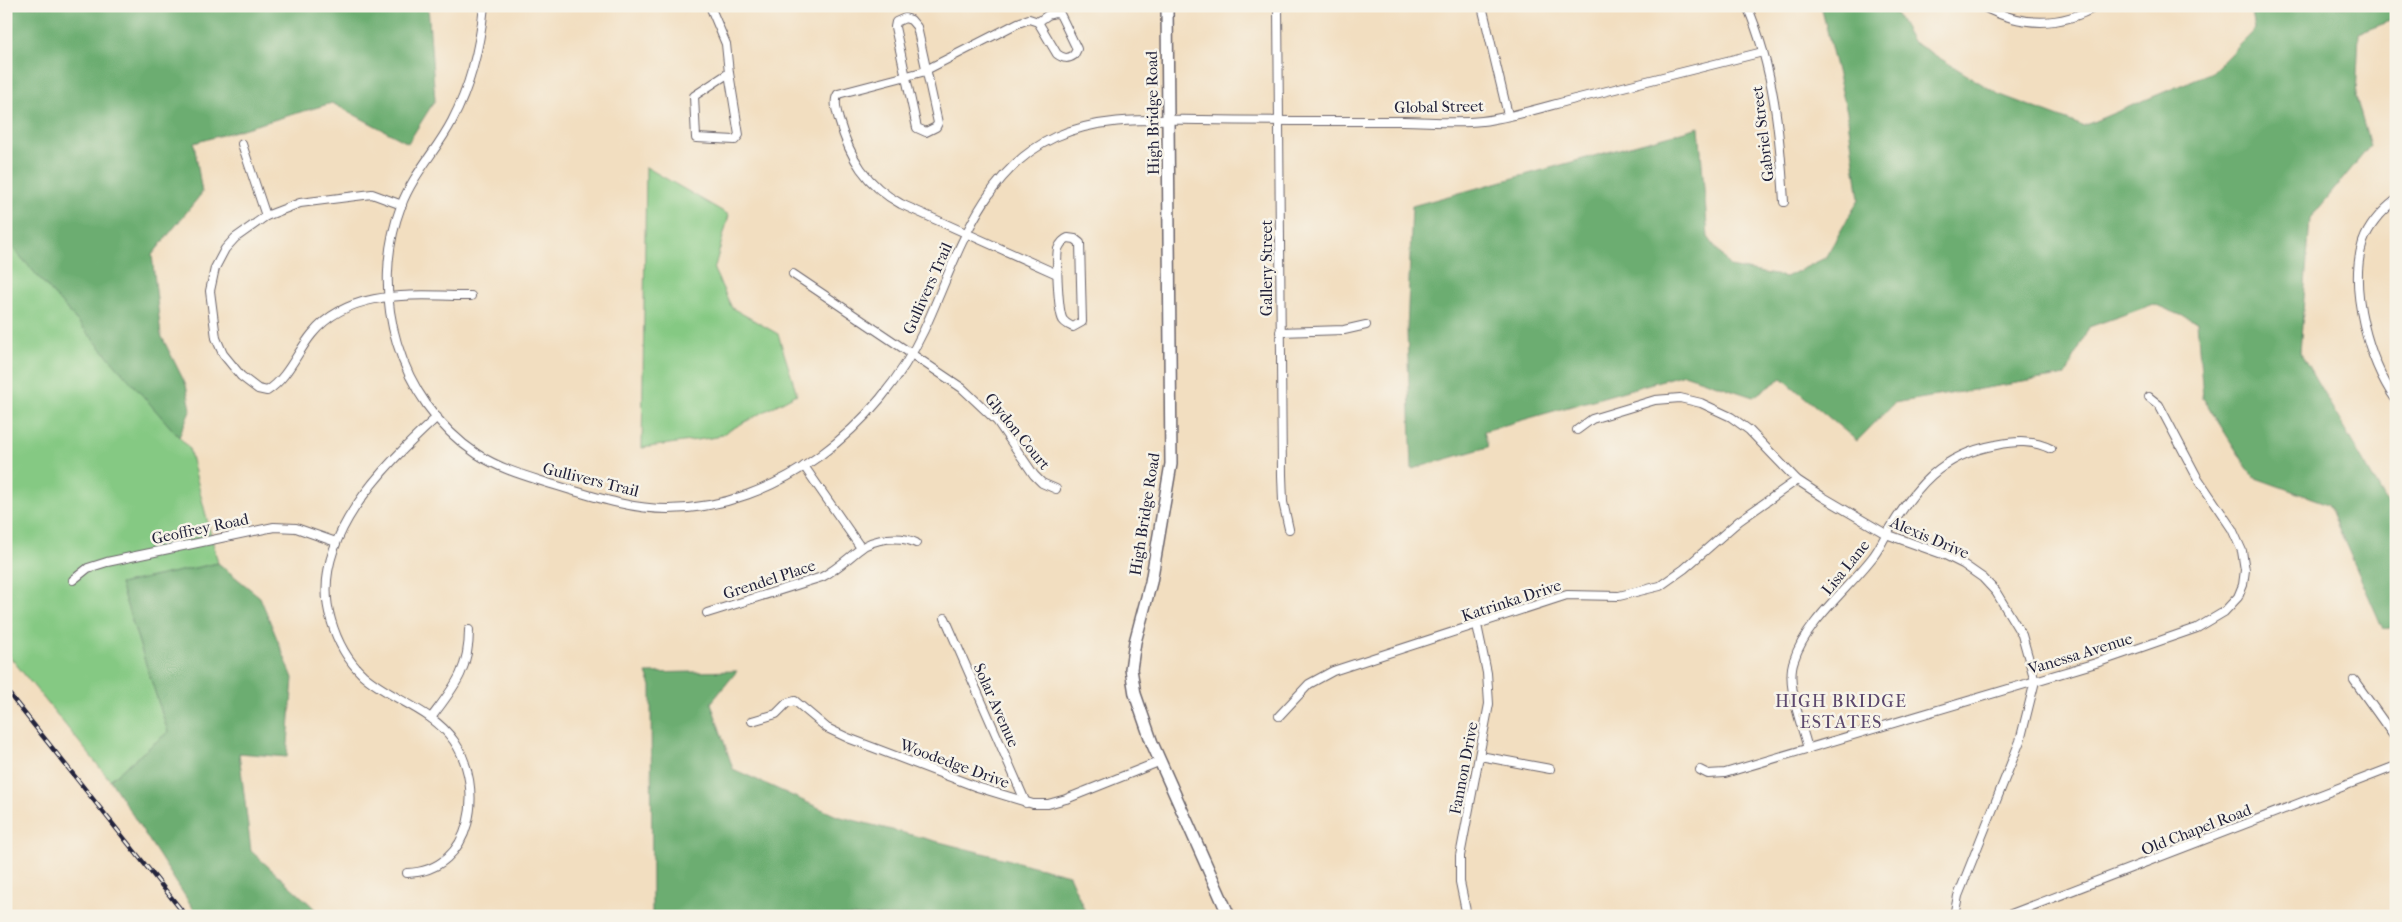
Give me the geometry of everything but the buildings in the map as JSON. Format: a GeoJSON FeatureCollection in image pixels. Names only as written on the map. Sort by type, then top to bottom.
{"type":"FeatureCollection","features":[{"type":"Feature","properties":{"kind":"street","name":"Gullivers Trail"},"geometry":{"type":"LineString","coordinates":[[484,6],[479,43],[463,97],[452,122],[412,182],[402,205],[390,253],[388,296],[390,320],[399,350],[414,382],[437,417],[462,442],[478,454],[505,468],[580,493],[630,505],[669,509],[713,504],[770,486],[804,466],[845,434],[867,412],[912,353],[982,203],[1000,179],[1024,155],[1039,145],[1083,127],[1111,122],[1168,120]]}},
{"type":"Feature","properties":{"kind":"street"},"geometry":{"type":"LineString","coordinates":[[710,6],[726,44],[739,136],[736,140],[696,138],[694,96],[729,73]]}},
{"type":"Feature","properties":{"kind":"street","name":"High Bridge Road"},"geometry":{"type":"LineString","coordinates":[[1167,6],[1171,464],[1151,582],[1131,670],[1135,694],[1142,716],[1229,916]]}},
{"type":"Feature","properties":{"kind":"street","name":"Gallery Street"},"geometry":{"type":"LineString","coordinates":[[1278,6],[1283,502],[1289,529]]}},
{"type":"Feature","properties":{"kind":"street"},"geometry":{"type":"LineString","coordinates":[[1482,6],[1508,115]]}},
{"type":"Feature","properties":{"kind":"street","name":"Gabriel Street"},"geometry":{"type":"LineString","coordinates":[[1747,6],[1776,105],[1784,202]]}},
{"type":"Feature","properties":{"kind":"street"},"geometry":{"type":"LineString","coordinates":[[1983,6],[2020,21],[2040,23],[2069,18],[2097,6]]}},
{"type":"Feature","properties":{"kind":"street"},"geometry":{"type":"LineString","coordinates":[[1038,22],[1048,15],[1060,14],[1077,49],[1074,55],[1068,58],[1057,54],[1038,22],[1029,19],[926,70],[905,78],[838,94],[836,98],[839,118],[851,155],[870,181],[888,197],[1057,274]]}},
{"type":"Feature","properties":{"kind":"street"},"geometry":{"type":"LineString","coordinates":[[905,18],[911,20],[917,27],[926,70],[938,122],[932,130],[926,132],[917,128],[894,26],[896,22],[905,18]]}},
{"type":"Feature","properties":{"kind":"street","name":"Global Street"},"geometry":{"type":"LineString","coordinates":[[1168,120],[1279,122],[1474,121],[1508,115],[1762,52]]}},
{"type":"Feature","properties":{"kind":"street"},"geometry":{"type":"LineString","coordinates":[[242,144],[266,216]]}},
{"type":"Feature","properties":{"kind":"street"},"geometry":{"type":"LineString","coordinates":[[402,205],[375,194],[300,203],[266,216],[235,238],[225,249],[215,268],[210,291],[212,319],[220,347],[235,370],[262,391],[272,388],[282,378],[312,334],[325,320],[345,308],[388,296],[471,296]]}},
{"type":"Feature","properties":{"kind":"street"},"geometry":{"type":"LineString","coordinates":[[2396,200],[2380,214],[2366,235],[2361,250],[2359,283],[2365,326],[2382,378],[2396,400]]}},
{"type":"Feature","properties":{"kind":"street"},"geometry":{"type":"LineString","coordinates":[[1075,238],[1080,243],[1082,322],[1079,325],[1068,325],[1062,316],[1057,274],[1059,247],[1064,240],[1075,238]]}},
{"type":"Feature","properties":{"kind":"street","name":"Glydon Court"},"geometry":{"type":"LineString","coordinates":[[793,274],[951,380],[981,405],[1001,427],[1034,475],[1042,483],[1056,489]]}},
{"type":"Feature","properties":{"kind":"street"},"geometry":{"type":"LineString","coordinates":[[1280,332],[1336,331],[1366,325]]}},
{"type":"Feature","properties":{"kind":"street","name":"Vanessa Avenue"},"geometry":{"type":"LineString","coordinates":[[1700,770],[1708,774],[1726,773],[2096,663],[2204,625],[2230,607],[2238,597],[2243,585],[2245,570],[2238,540],[2197,477],[2160,405],[2149,397]]}},
{"type":"Feature","properties":{"kind":"street","name":"Alexis Drive"},"geometry":{"type":"LineString","coordinates":[[1577,430],[1592,419],[1629,406],[1669,398],[1692,400],[1723,412],[1749,430],[1797,480],[1886,534],[1945,555],[1963,564],[1990,584],[2004,602],[2022,635],[2035,681],[2020,741],[1958,896],[1954,916]]}},
{"type":"Feature","properties":{"kind":"street"},"geometry":{"type":"LineString","coordinates":[[407,873],[423,872],[434,868],[450,855],[465,830],[470,810],[470,786],[461,754],[449,735],[431,718],[391,695],[363,675],[337,639],[328,613],[326,586],[330,557],[336,542],[362,499],[381,474],[437,417]]}},
{"type":"Feature","properties":{"kind":"street","name":"Lisa Lane"},"geometry":{"type":"LineString","coordinates":[[1808,749],[1792,683],[1794,660],[1812,629],[1872,558],[1886,534],[1922,483],[1938,469],[1959,456],[1986,446],[2034,442],[2051,449]]}},
{"type":"Feature","properties":{"kind":"street"},"geometry":{"type":"LineString","coordinates":[[804,466],[861,548]]}},
{"type":"Feature","properties":{"kind":"street","name":"Katrinka Drive"},"geometry":{"type":"LineString","coordinates":[[1279,716],[1301,690],[1325,674],[1429,639],[1477,626],[1567,595],[1619,596],[1660,586],[1684,569],[1739,521],[1797,480]]}},
{"type":"Feature","properties":{"kind":"street","name":"Geoffrey Road"},"geometry":{"type":"LineString","coordinates":[[73,580],[83,571],[100,564],[242,532],[274,527],[296,528],[336,542]]}},
{"type":"Feature","properties":{"kind":"street","name":"Grendel Place"},"geometry":{"type":"LineString","coordinates":[[707,613],[822,576],[845,562],[861,548],[894,538],[916,543]]}},
{"type":"Feature","properties":{"kind":"street","name":"Solar Avenue"},"geometry":{"type":"LineString","coordinates":[[945,618],[1026,803]]}},
{"type":"Feature","properties":{"kind":"street","name":"Fannon Drive"},"geometry":{"type":"LineString","coordinates":[[1467,916],[1460,882],[1460,856],[1490,698],[1477,626]]}},
{"type":"Feature","properties":{"kind":"street"},"geometry":{"type":"LineString","coordinates":[[431,718],[456,684],[465,665],[469,630]]}},
{"type":"Feature","properties":{"kind":"street"},"geometry":{"type":"LineString","coordinates":[[2354,680],[2396,739]]}},
{"type":"Feature","properties":{"kind":"street","name":"Woodedge Drive"},"geometry":{"type":"LineString","coordinates":[[752,721],[776,714],[787,703],[795,701],[827,728],[848,738],[977,787],[1026,803],[1054,802],[1161,761]]}},
{"type":"Feature","properties":{"kind":"street"},"geometry":{"type":"LineString","coordinates":[[1480,756],[1550,769]]}},
{"type":"Feature","properties":{"kind":"street","name":"Old Chapel Road"},"geometry":{"type":"LineString","coordinates":[[2006,916],[2396,766]]}},
{"type":"Feature","properties":{"kind":"green space"},"geometry":{"type":"Polygon","coordinates":[[[6,6],[428,6],[435,100],[408,143],[332,103],[194,143],[202,193],[152,255],[161,335],[186,385],[191,409],[179,437],[6,240],[6,6]]]}},
{"type":"Feature","properties":{"kind":"green space"},"geometry":{"type":"Polygon","coordinates":[[[1821,6],[1892,6],[1912,41],[1998,94],[2083,126],[2212,72],[2255,29],[2251,6],[2396,6],[2396,19],[2359,33],[2356,97],[2370,146],[2310,219],[2300,352],[2396,518],[2396,627],[2383,629],[2328,504],[2253,477],[2203,398],[2197,322],[2154,304],[2089,327],[2066,375],[1894,403],[1857,441],[1782,378],[1753,397],[1684,374],[1484,431],[1488,447],[1412,469],[1407,331],[1412,206],[1699,127],[1708,237],[1730,267],[1786,277],[1825,258],[1859,199],[1847,112],[1821,6]]]}},
{"type":"Feature","properties":{"kind":"green space"},"geometry":{"type":"Polygon","coordinates":[[[646,167],[729,215],[714,270],[732,308],[778,334],[797,394],[717,437],[642,448],[646,167]]]}},
{"type":"Feature","properties":{"kind":"green space"},"geometry":{"type":"Polygon","coordinates":[[[6,240],[189,448],[218,563],[120,584],[168,732],[110,780],[6,652],[6,240]]]}},
{"type":"Feature","properties":{"kind":"green space"},"geometry":{"type":"Polygon","coordinates":[[[218,563],[260,597],[293,678],[287,757],[239,753],[251,851],[323,916],[198,916],[110,780],[168,732],[120,584],[218,563]]]}},
{"type":"Feature","properties":{"kind":"green space"},"geometry":{"type":"Polygon","coordinates":[[[737,671],[711,703],[733,769],[837,816],[1069,875],[1087,916],[652,916],[651,686],[646,673],[737,671]]]}},
{"type":"Feature","properties":{"kind":"railway"},"geometry":{"type":"LineString","coordinates":[[6,690],[186,916]]}},
{"type":"Feature","properties":{"kind":"district","name":"HIGH BRIDGE ESTATES"},"geometry":{"type":"Point","coordinates":[1841,711]}}]}
